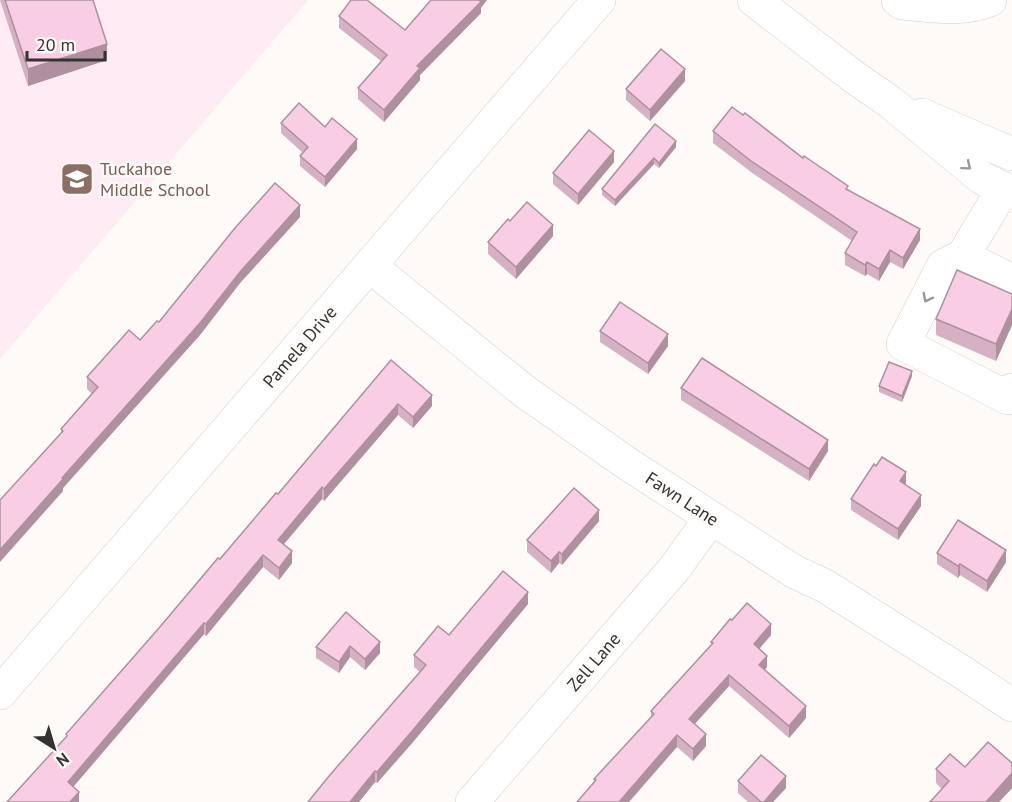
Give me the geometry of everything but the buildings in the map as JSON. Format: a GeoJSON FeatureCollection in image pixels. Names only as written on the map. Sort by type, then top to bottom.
{"type":"FeatureCollection","features":[{"type":"Feature","properties":{"kind":"street","name":"Pamela Drive"},"geometry":{"type":"LineString","coordinates":[[0,693],[599,0]]}},
{"type":"Feature","properties":{"kind":"street"},"geometry":{"type":"LineString","coordinates":[[754,0],[890,102],[982,178],[1007,191],[963,256],[943,266],[903,344],[1010,394]]}},
{"type":"Feature","properties":{"kind":"street"},"geometry":{"type":"LineString","coordinates":[[898,0],[902,3],[949,7],[981,4],[990,0]]}},
{"type":"Feature","properties":{"kind":"street"},"geometry":{"type":"LineString","coordinates":[[890,102],[1012,154]]}},
{"type":"Feature","properties":{"kind":"street"},"geometry":{"type":"LineString","coordinates":[[963,256],[1012,281]]}},
{"type":"Feature","properties":{"kind":"street","name":"Fawn Lane"},"geometry":{"type":"LineString","coordinates":[[369,266],[524,391],[625,462],[795,572],[835,592],[1012,705]]}},
{"type":"Feature","properties":{"kind":"street","name":"Zell Lane"},"geometry":{"type":"LineString","coordinates":[[472,802],[674,570],[711,518]]}},
{"type":"Feature","properties":{"kind":"shaded area","name":"Tuckahoe Middle School"},"geometry":{"type":"Polygon","coordinates":[[[0,0],[308,0],[0,359],[0,0]]]}},
{"type":"Feature","properties":{"kind":"place","name":"Tuckahoe Middle School"},"geometry":{"type":"Point","coordinates":[77,179]}}]}
